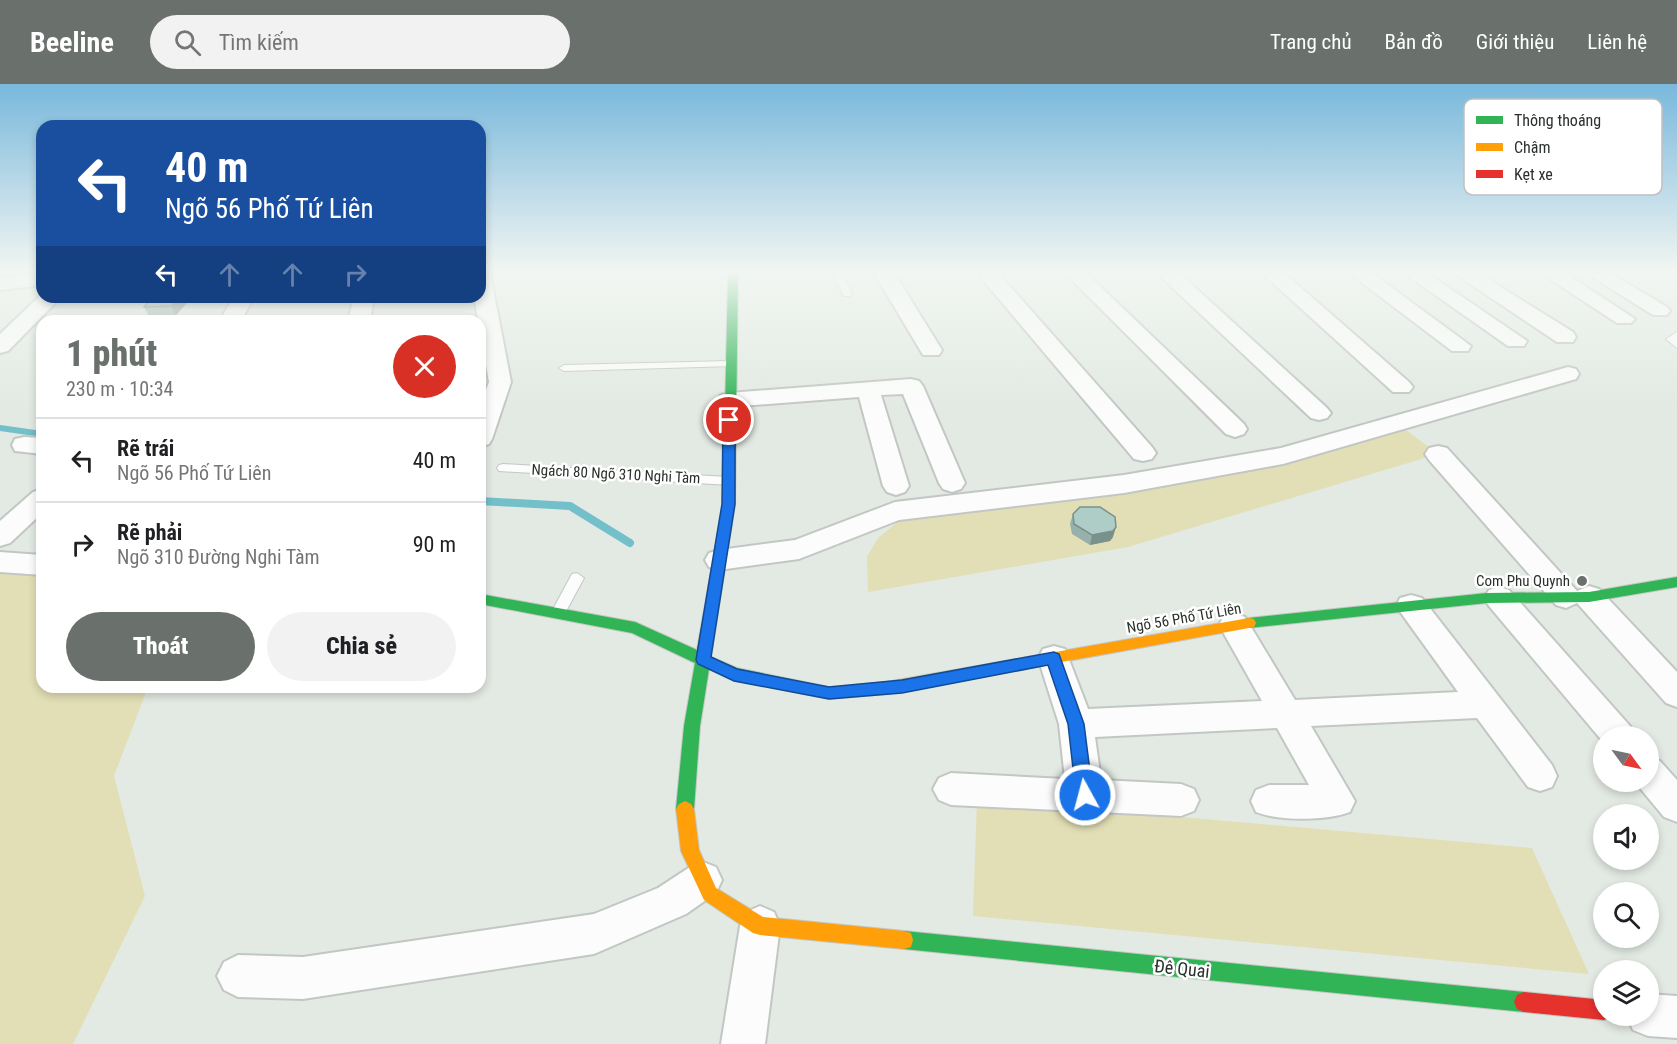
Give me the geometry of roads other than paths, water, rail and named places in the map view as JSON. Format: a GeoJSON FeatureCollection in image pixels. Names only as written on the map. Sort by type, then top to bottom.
{"type":"FeatureCollection","features":[{"type":"Feature","properties":{"kind":"street"},"geometry":{"type":"LineString","coordinates":[[0,346],[29,318]]}},
{"type":"Feature","properties":{"kind":"street"},"geometry":{"type":"LineString","coordinates":[[731,318],[729,504],[703,660],[684,800],[690,851],[710,894],[760,926],[743,1044]]}},
{"type":"Feature","properties":{"kind":"street"},"geometry":{"type":"LineString","coordinates":[[911,318],[931,350]]}},
{"type":"Feature","properties":{"kind":"street"},"geometry":{"type":"LineString","coordinates":[[1026,318],[1143,453]]}},
{"type":"Feature","properties":{"kind":"street"},"geometry":{"type":"LineString","coordinates":[[1121,318],[1235,429]]}},
{"type":"Feature","properties":{"kind":"street"},"geometry":{"type":"LineString","coordinates":[[1216,318],[1319,413]]}},
{"type":"Feature","properties":{"kind":"street"},"geometry":{"type":"LineString","coordinates":[[1323,318],[1401,387]]}},
{"type":"Feature","properties":{"kind":"street"},"geometry":{"type":"LineString","coordinates":[[1421,318],[1460,346]]}},
{"type":"Feature","properties":{"kind":"street"},"geometry":{"type":"LineString","coordinates":[[1481,318],[1516,341]]}},
{"type":"Feature","properties":{"kind":"street"},"geometry":{"type":"LineString","coordinates":[[1535,318],[1565,337]]}},
{"type":"Feature","properties":{"kind":"street"},"geometry":{"type":"LineString","coordinates":[[486,338],[490,382],[486,405]]}},
{"type":"Feature","properties":{"kind":"street"},"geometry":{"type":"LineString","coordinates":[[719,560],[799,549],[895,511],[1124,484],[1283,456],[1568,374]]}},
{"type":"Feature","properties":{"kind":"street"},"geometry":{"type":"LineString","coordinates":[[729,400],[911,386],[952,483]]}},
{"type":"Feature","properties":{"kind":"street"},"geometry":{"type":"LineString","coordinates":[[868,389],[896,486]]}},
{"type":"Feature","properties":{"kind":"street"},"geometry":{"type":"LineString","coordinates":[[1438,454],[1577,597],[1677,694]]}},
{"type":"Feature","properties":{"kind":"street"},"geometry":{"type":"LineString","coordinates":[[0,536],[36,503]]}},
{"type":"Feature","properties":{"kind":"street"},"geometry":{"type":"LineString","coordinates":[[0,562],[36,565]]}},
{"type":"Feature","properties":{"kind":"street","name":"Ngõ 56 Phố Tứ Liên"},"geometry":{"type":"LineString","coordinates":[[486,600],[635,628],[734,674],[829,693],[902,687],[1234,625],[1499,598],[1577,597],[1677,582]]}},
{"type":"Feature","properties":{"kind":"street"},"geometry":{"type":"LineString","coordinates":[[1499,598],[1609,726]]}},
{"type":"Feature","properties":{"kind":"street"},"geometry":{"type":"LineString","coordinates":[[1411,606],[1540,776]]}},
{"type":"Feature","properties":{"kind":"street"},"geometry":{"type":"LineString","coordinates":[[1234,625],[1284,715],[1337,801],[1269,801]]}},
{"type":"Feature","properties":{"kind":"street"},"geometry":{"type":"LineString","coordinates":[[1054,658],[1076,724],[1085,795]]}},
{"type":"Feature","properties":{"kind":"street"},"geometry":{"type":"LineString","coordinates":[[1076,724],[1485,704]]}},
{"type":"Feature","properties":{"kind":"street"},"geometry":{"type":"LineString","coordinates":[[1659,785],[1677,806]]}},
{"type":"Feature","properties":{"kind":"street"},"geometry":{"type":"LineString","coordinates":[[951,789],[1181,800]]}},
{"type":"Feature","properties":{"kind":"street"},"geometry":{"type":"LineString","coordinates":[[238,976],[303,978],[594,934],[672,901],[703,880]]}},
{"type":"Feature","properties":{"kind":"street","name":"Đê Quai"},"geometry":{"type":"LineString","coordinates":[[760,926],[1593,1009]]}},
{"type":"Feature","properties":{"kind":"street"},"geometry":{"type":"LineString","coordinates":[[1659,1016],[1677,1017]]}},
{"type":"Feature","properties":{"kind":"lane"},"geometry":{"type":"LineString","coordinates":[[1677,335],[1671,339],[1677,345]]}},
{"type":"Feature","properties":{"kind":"lane"},"geometry":{"type":"LineString","coordinates":[[564,368],[730,364]]}},
{"type":"Feature","properties":{"kind":"lane","name":"Ngách 80 Ngõ 310 Nghi Tàm"},"geometry":{"type":"LineString","coordinates":[[503,468],[729,481]]}},
{"type":"Feature","properties":{"kind":"lane"},"geometry":{"type":"LineString","coordinates":[[558,612],[577,578]]}},
{"type":"Feature","properties":{"kind":"waterway"},"geometry":{"type":"LineString","coordinates":[[0,428],[36,433]]}},
{"type":"Feature","properties":{"kind":"waterway"},"geometry":{"type":"LineString","coordinates":[[486,501],[570,506],[630,543]]}},
{"type":"Feature","properties":{"kind":"place","name":"Com Phu Quynh"},"geometry":{"type":"Point","coordinates":[1582,581]}}]}
